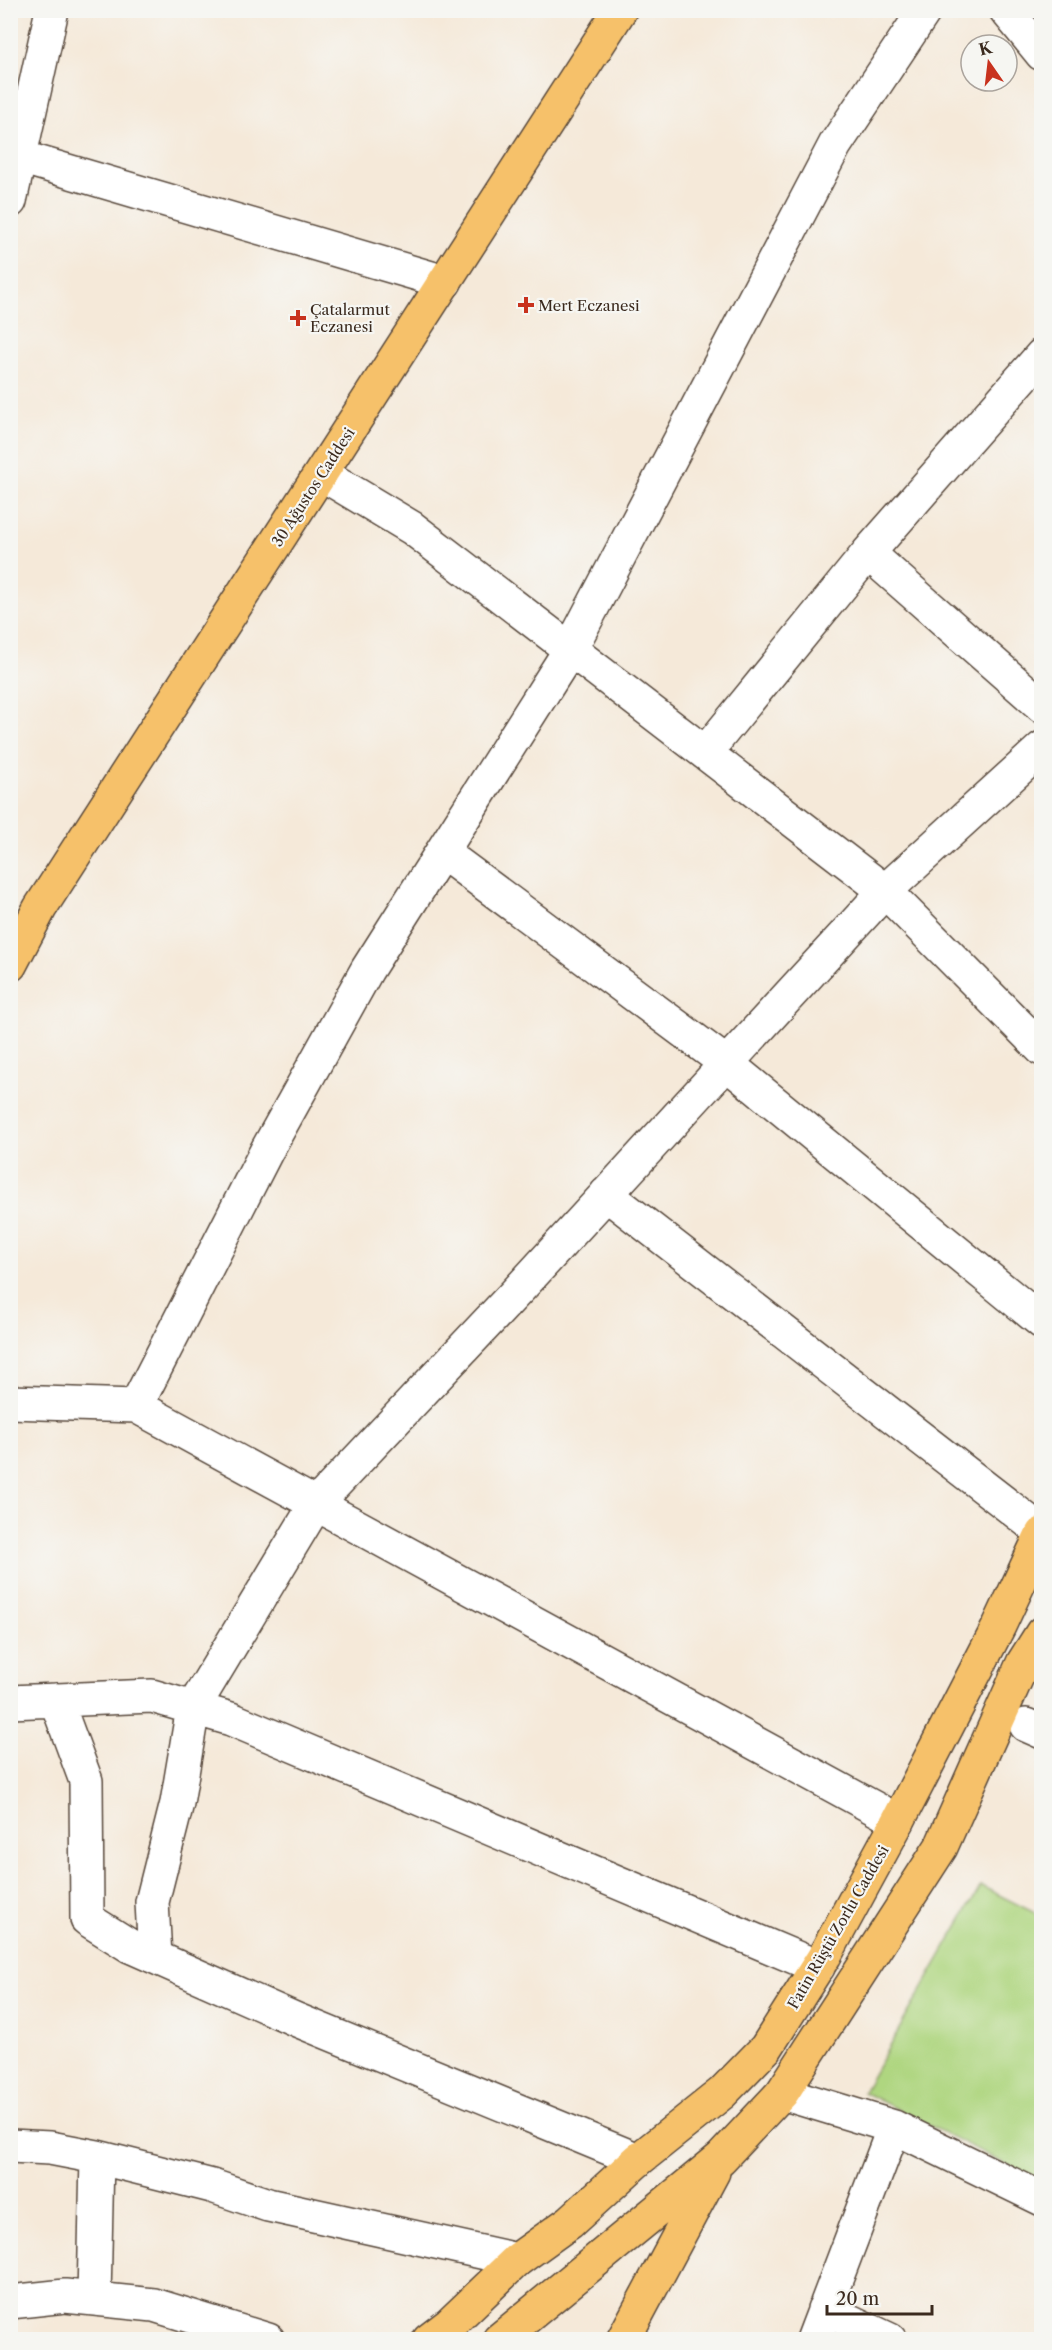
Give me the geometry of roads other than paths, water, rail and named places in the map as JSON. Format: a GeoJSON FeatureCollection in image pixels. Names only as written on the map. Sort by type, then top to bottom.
{"type":"FeatureCollection","features":[{"type":"Feature","properties":{"kind":"main road","name":"30 Ağustos Caddesi"},"geometry":{"type":"LineString","coordinates":[[10,965],[40,908],[620,10]]}},
{"type":"Feature","properties":{"kind":"main road","name":"Fatin Rüştü Zorlu Caddesi"},"geometry":{"type":"LineString","coordinates":[[429,2340],[450,2324],[517,2260],[570,2222],[638,2160],[722,2093],[766,2048],[818,1967],[898,1821],[999,1626],[1041,1533]]}},
{"type":"Feature","properties":{"kind":"main road"},"geometry":{"type":"LineString","coordinates":[[499,2340],[721,2158],[782,2093],[941,1847],[1023,1663],[1041,1633]]}},
{"type":"Feature","properties":{"kind":"main road"},"geometry":{"type":"LineString","coordinates":[[623,2340],[721,2158]]}},
{"type":"Feature","properties":{"kind":"street"},"geometry":{"type":"LineString","coordinates":[[10,201],[52,10]]}},
{"type":"Feature","properties":{"kind":"street"},"geometry":{"type":"LineString","coordinates":[[136,1406],[267,1150],[367,970],[570,650],[836,145],[925,10]]}},
{"type":"Feature","properties":{"kind":"street"},"geometry":{"type":"LineString","coordinates":[[1006,10],[1041,54]]}},
{"type":"Feature","properties":{"kind":"street"},"geometry":{"type":"LineString","coordinates":[[20,157],[445,282]]}},
{"type":"Feature","properties":{"kind":"street"},"geometry":{"type":"LineString","coordinates":[[705,753],[868,553],[1041,356]]}},
{"type":"Feature","properties":{"kind":"street"},"geometry":{"type":"LineString","coordinates":[[322,474],[412,528],[885,891],[1041,1049]]}},
{"type":"Feature","properties":{"kind":"street"},"geometry":{"type":"LineString","coordinates":[[868,553],[1041,706]]}},
{"type":"Feature","properties":{"kind":"street"},"geometry":{"type":"LineString","coordinates":[[155,1957],[152,1902],[177,1803],[194,1708],[316,1504],[885,891],[1041,748]]}},
{"type":"Feature","properties":{"kind":"street"},"geometry":{"type":"LineString","coordinates":[[442,852],[726,1063],[1041,1322]]}},
{"type":"Feature","properties":{"kind":"street"},"geometry":{"type":"LineString","coordinates":[[606,1194],[1041,1533]]}},
{"type":"Feature","properties":{"kind":"street"},"geometry":{"type":"LineString","coordinates":[[10,1402],[136,1406],[898,1821]]}},
{"type":"Feature","properties":{"kind":"street"},"geometry":{"type":"LineString","coordinates":[[10,1702],[152,1696],[231,1719],[818,1967]]}},
{"type":"Feature","properties":{"kind":"street"},"geometry":{"type":"LineString","coordinates":[[56,1700],[87,1781],[87,1918],[130,1946],[297,2020],[638,2160]]}},
{"type":"Feature","properties":{"kind":"street"},"geometry":{"type":"LineString","coordinates":[[782,2093],[894,2127],[1041,2199]]}},
{"type":"Feature","properties":{"kind":"street"},"geometry":{"type":"LineString","coordinates":[[813,2340],[894,2127]]}},
{"type":"Feature","properties":{"kind":"street"},"geometry":{"type":"LineString","coordinates":[[10,2146],[50,2148],[97,2157],[212,2186],[268,2205],[517,2260]]}},
{"type":"Feature","properties":{"kind":"street"},"geometry":{"type":"LineString","coordinates":[[94,2299],[97,2157]]}},
{"type":"Feature","properties":{"kind":"street"},"geometry":{"type":"LineString","coordinates":[[10,2302],[65,2296],[154,2305],[268,2340]]}},
{"type":"Feature","properties":{"kind":"street"},"geometry":{"type":"LineString","coordinates":[[824,2309],[890,2340]]}},
{"type":"Feature","properties":{"kind":"place","name":"Mert Eczanesi"},"geometry":{"type":"Point","coordinates":[526,305]}},
{"type":"Feature","properties":{"kind":"place","name":"Çatalarmut Eczanesi"},"geometry":{"type":"Point","coordinates":[298,318]}}]}
